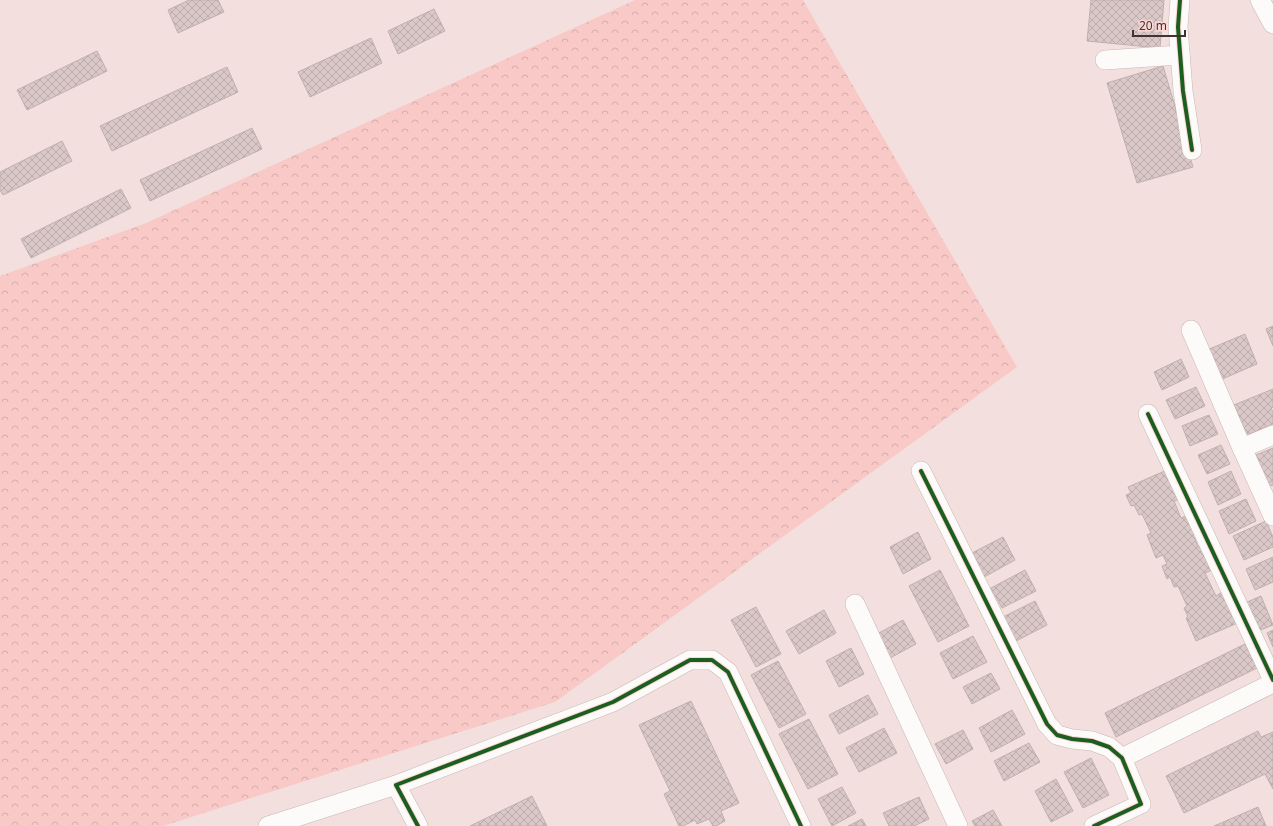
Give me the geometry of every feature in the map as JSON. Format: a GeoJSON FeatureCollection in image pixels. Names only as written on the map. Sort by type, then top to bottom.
{"type":"FeatureCollection","features":[{"type":"Feature","properties":{"kind":"street"},"geometry":{"type":"LineString","coordinates":[[1180,0],[1178,27],[1180,55],[1183,91],[1192,150]]}},
{"type":"Feature","properties":{"kind":"street"},"geometry":{"type":"LineString","coordinates":[[1260,0],[1273,24]]}},
{"type":"Feature","properties":{"kind":"street"},"geometry":{"type":"LineString","coordinates":[[1105,60],[1180,55]]}},
{"type":"Feature","properties":{"kind":"street"},"geometry":{"type":"LineString","coordinates":[[1191,330],[1273,516]]}},
{"type":"Feature","properties":{"kind":"street"},"geometry":{"type":"LineString","coordinates":[[1148,414],[1273,680]]}},
{"type":"Feature","properties":{"kind":"street"},"geometry":{"type":"LineString","coordinates":[[1242,448],[1273,435]]}},
{"type":"Feature","properties":{"kind":"street"},"geometry":{"type":"LineString","coordinates":[[921,471],[1047,724],[1057,735],[1072,739],[1092,741],[1109,747],[1122,758],[1142,804],[1094,826]]}},
{"type":"Feature","properties":{"kind":"street"},"geometry":{"type":"LineString","coordinates":[[855,604],[958,826]]}},
{"type":"Feature","properties":{"kind":"street"},"geometry":{"type":"LineString","coordinates":[[268,826],[396,785],[613,702],[690,660],[712,660],[728,672],[801,826]]}},
{"type":"Feature","properties":{"kind":"street"},"geometry":{"type":"LineString","coordinates":[[1122,758],[1273,683]]}},
{"type":"Feature","properties":{"kind":"street"},"geometry":{"type":"LineString","coordinates":[[396,785],[418,826]]}},
{"type":"Feature","properties":{"kind":"green space"},"geometry":{"type":"Polygon","coordinates":[[[635,0],[803,0],[1017,367],[555,702],[163,826],[0,826],[0,276],[146,223],[635,0]]]}},
{"type":"Feature","properties":{"kind":"building"},"geometry":{"type":"Polygon","coordinates":[[[189,0],[218,0],[224,12],[178,33],[168,10],[189,0]]]}},
{"type":"Feature","properties":{"kind":"building"},"geometry":{"type":"Polygon","coordinates":[[[1091,0],[1164,0],[1160,48],[1087,41],[1091,0]]]}},
{"type":"Feature","properties":{"kind":"building"},"geometry":{"type":"Polygon","coordinates":[[[434,9],[445,31],[398,54],[388,31],[434,9]]]}},
{"type":"Feature","properties":{"kind":"building"},"geometry":{"type":"Polygon","coordinates":[[[371,38],[382,63],[310,97],[298,72],[371,38]]]}},
{"type":"Feature","properties":{"kind":"building"},"geometry":{"type":"Polygon","coordinates":[[[97,51],[107,71],[27,110],[17,90],[97,51]]]}},
{"type":"Feature","properties":{"kind":"building"},"geometry":{"type":"Polygon","coordinates":[[[1163,66],[1193,167],[1137,183],[1107,83],[1163,66]]]}},
{"type":"Feature","properties":{"kind":"building"},"geometry":{"type":"Polygon","coordinates":[[[227,67],[238,92],[112,151],[100,126],[227,67]]]}},
{"type":"Feature","properties":{"kind":"building"},"geometry":{"type":"Polygon","coordinates":[[[252,128],[262,149],[150,201],[140,180],[252,128]]]}},
{"type":"Feature","properties":{"kind":"building"},"geometry":{"type":"Polygon","coordinates":[[[62,141],[72,161],[3,195],[0,190],[0,172],[62,141]]]}},
{"type":"Feature","properties":{"kind":"building"},"geometry":{"type":"Polygon","coordinates":[[[121,189],[131,208],[31,258],[21,239],[121,189]]]}},
{"type":"Feature","properties":{"kind":"building"},"geometry":{"type":"Polygon","coordinates":[[[1273,326],[1273,346],[1266,329],[1273,326]]]}},
{"type":"Feature","properties":{"kind":"building"},"geometry":{"type":"Polygon","coordinates":[[[1245,334],[1257,364],[1220,380],[1207,350],[1245,334]]]}},
{"type":"Feature","properties":{"kind":"building"},"geometry":{"type":"Polygon","coordinates":[[[1181,359],[1189,377],[1162,390],[1154,372],[1181,359]]]}},
{"type":"Feature","properties":{"kind":"building"},"geometry":{"type":"Polygon","coordinates":[[[1196,387],[1205,406],[1175,419],[1166,400],[1196,387]]]}},
{"type":"Feature","properties":{"kind":"building"},"geometry":{"type":"Polygon","coordinates":[[[1273,389],[1273,407],[1271,408],[1273,412],[1273,424],[1247,435],[1234,405],[1273,389]]]}},
{"type":"Feature","properties":{"kind":"building"},"geometry":{"type":"Polygon","coordinates":[[[1209,415],[1218,434],[1190,446],[1182,426],[1209,415]]]}},
{"type":"Feature","properties":{"kind":"building"},"geometry":{"type":"Polygon","coordinates":[[[1221,445],[1230,464],[1207,474],[1198,455],[1221,445]]]}},
{"type":"Feature","properties":{"kind":"building"},"geometry":{"type":"Polygon","coordinates":[[[1273,448],[1273,485],[1269,486],[1256,455],[1273,448]]]}},
{"type":"Feature","properties":{"kind":"building"},"geometry":{"type":"Polygon","coordinates":[[[1167,470],[1180,499],[1174,501],[1181,518],[1188,515],[1198,538],[1195,539],[1198,547],[1201,546],[1212,570],[1205,573],[1216,596],[1222,592],[1242,621],[1196,641],[1186,618],[1188,617],[1184,608],[1187,606],[1178,586],[1174,587],[1170,577],[1167,579],[1162,566],[1167,564],[1163,555],[1156,558],[1147,535],[1151,533],[1142,514],[1139,515],[1134,505],[1131,506],[1126,495],[1131,493],[1128,487],[1167,470]]]}},
{"type":"Feature","properties":{"kind":"building"},"geometry":{"type":"Polygon","coordinates":[[[1231,471],[1241,494],[1218,505],[1208,482],[1231,471]]]}},
{"type":"Feature","properties":{"kind":"building"},"geometry":{"type":"Polygon","coordinates":[[[1246,499],[1256,521],[1229,534],[1219,511],[1246,499]]]}},
{"type":"Feature","properties":{"kind":"building"},"geometry":{"type":"Polygon","coordinates":[[[1266,521],[1273,537],[1273,547],[1244,560],[1233,536],[1266,521]]]}},
{"type":"Feature","properties":{"kind":"building"},"geometry":{"type":"Polygon","coordinates":[[[918,532],[931,559],[903,574],[890,547],[918,532]]]}},
{"type":"Feature","properties":{"kind":"building"},"geometry":{"type":"Polygon","coordinates":[[[1003,537],[1015,560],[984,577],[972,553],[1003,537]]]}},
{"type":"Feature","properties":{"kind":"building"},"geometry":{"type":"Polygon","coordinates":[[[1273,557],[1273,582],[1255,590],[1246,569],[1273,557]]]}},
{"type":"Feature","properties":{"kind":"building"},"geometry":{"type":"Polygon","coordinates":[[[940,570],[969,626],[938,642],[909,586],[940,570]]]}},
{"type":"Feature","properties":{"kind":"building"},"geometry":{"type":"Polygon","coordinates":[[[1025,570],[1036,591],[1002,608],[991,588],[1025,570]]]}},
{"type":"Feature","properties":{"kind":"building"},"geometry":{"type":"Polygon","coordinates":[[[1261,596],[1273,625],[1258,631],[1245,603],[1261,596]]]}},
{"type":"Feature","properties":{"kind":"building"},"geometry":{"type":"Polygon","coordinates":[[[1035,601],[1047,625],[1016,641],[1003,617],[1035,601]]]}},
{"type":"Feature","properties":{"kind":"building"},"geometry":{"type":"Polygon","coordinates":[[[756,607],[781,654],[756,667],[731,620],[756,607]]]}},
{"type":"Feature","properties":{"kind":"building"},"geometry":{"type":"Polygon","coordinates":[[[824,610],[836,633],[799,654],[786,631],[824,610]]]}},
{"type":"Feature","properties":{"kind":"building"},"geometry":{"type":"Polygon","coordinates":[[[903,620],[916,644],[890,658],[877,634],[903,620]]]}},
{"type":"Feature","properties":{"kind":"building"},"geometry":{"type":"Polygon","coordinates":[[[1273,630],[1273,647],[1267,633],[1273,630]]]}},
{"type":"Feature","properties":{"kind":"building"},"geometry":{"type":"Polygon","coordinates":[[[973,636],[987,662],[953,679],[940,653],[973,636]]]}},
{"type":"Feature","properties":{"kind":"building"},"geometry":{"type":"Polygon","coordinates":[[[1245,644],[1257,668],[1116,737],[1105,713],[1245,644]]]}},
{"type":"Feature","properties":{"kind":"building"},"geometry":{"type":"Polygon","coordinates":[[[851,648],[864,674],[839,687],[826,661],[851,648]]]}},
{"type":"Feature","properties":{"kind":"building"},"geometry":{"type":"Polygon","coordinates":[[[778,661],[806,714],[779,728],[751,675],[778,661]]]}},
{"type":"Feature","properties":{"kind":"building"},"geometry":{"type":"Polygon","coordinates":[[[991,673],[1000,689],[972,704],[963,687],[991,673]]]}},
{"type":"Feature","properties":{"kind":"building"},"geometry":{"type":"Polygon","coordinates":[[[868,695],[878,714],[839,734],[829,715],[868,695]]]}},
{"type":"Feature","properties":{"kind":"building"},"geometry":{"type":"Polygon","coordinates":[[[691,701],[739,803],[721,811],[725,821],[716,826],[713,826],[709,819],[697,824],[695,820],[683,826],[679,826],[664,794],[670,791],[639,725],[691,701]]]}},
{"type":"Feature","properties":{"kind":"building"},"geometry":{"type":"Polygon","coordinates":[[[1012,710],[1025,734],[991,752],[979,728],[1012,710]]]}},
{"type":"Feature","properties":{"kind":"building"},"geometry":{"type":"Polygon","coordinates":[[[809,719],[838,774],[808,789],[779,734],[809,719]]]}},
{"type":"Feature","properties":{"kind":"building"},"geometry":{"type":"Polygon","coordinates":[[[884,728],[897,753],[859,772],[846,748],[884,728]]]}},
{"type":"Feature","properties":{"kind":"building"},"geometry":{"type":"Polygon","coordinates":[[[963,730],[973,749],[946,764],[935,744],[963,730]]]}},
{"type":"Feature","properties":{"kind":"building"},"geometry":{"type":"Polygon","coordinates":[[[1258,731],[1261,737],[1273,732],[1273,789],[1265,774],[1184,813],[1166,776],[1258,731]]]}},
{"type":"Feature","properties":{"kind":"building"},"geometry":{"type":"Polygon","coordinates":[[[1029,743],[1040,762],[1004,781],[994,761],[1029,743]]]}},
{"type":"Feature","properties":{"kind":"building"},"geometry":{"type":"Polygon","coordinates":[[[1091,758],[1109,795],[1083,808],[1064,772],[1091,758]]]}},
{"type":"Feature","properties":{"kind":"building"},"geometry":{"type":"Polygon","coordinates":[[[1056,779],[1073,811],[1051,822],[1035,791],[1056,779]]]}},
{"type":"Feature","properties":{"kind":"building"},"geometry":{"type":"Polygon","coordinates":[[[842,787],[856,813],[832,826],[818,799],[842,787]]]}},
{"type":"Feature","properties":{"kind":"building"},"geometry":{"type":"Polygon","coordinates":[[[532,796],[547,826],[470,826],[532,796]]]}},
{"type":"Feature","properties":{"kind":"building"},"geometry":{"type":"Polygon","coordinates":[[[919,797],[929,819],[914,826],[889,826],[883,813],[919,797]]]}},
{"type":"Feature","properties":{"kind":"building"},"geometry":{"type":"Polygon","coordinates":[[[1258,807],[1266,826],[1214,826],[1258,807]]]}},
{"type":"Feature","properties":{"kind":"building"},"geometry":{"type":"Polygon","coordinates":[[[993,810],[1002,826],[975,826],[972,821],[993,810]]]}},
{"type":"Feature","properties":{"kind":"building"},"geometry":{"type":"Polygon","coordinates":[[[862,819],[866,826],[848,826],[862,819]]]}},
{"type":"Feature","properties":{"kind":"cycle path"},"geometry":{"type":"LineString","coordinates":[[1180,0],[1178,27],[1183,91],[1192,150]]}},
{"type":"Feature","properties":{"kind":"cycle path"},"geometry":{"type":"LineString","coordinates":[[1148,414],[1273,680]]}},
{"type":"Feature","properties":{"kind":"cycle path"},"geometry":{"type":"LineString","coordinates":[[921,471],[1047,724],[1057,735],[1072,739],[1092,741],[1109,747],[1122,758],[1141,804],[1094,826]]}},
{"type":"Feature","properties":{"kind":"cycle path"},"geometry":{"type":"LineString","coordinates":[[418,826],[396,785],[613,702],[690,660],[712,660],[728,672],[801,826]]}}]}
